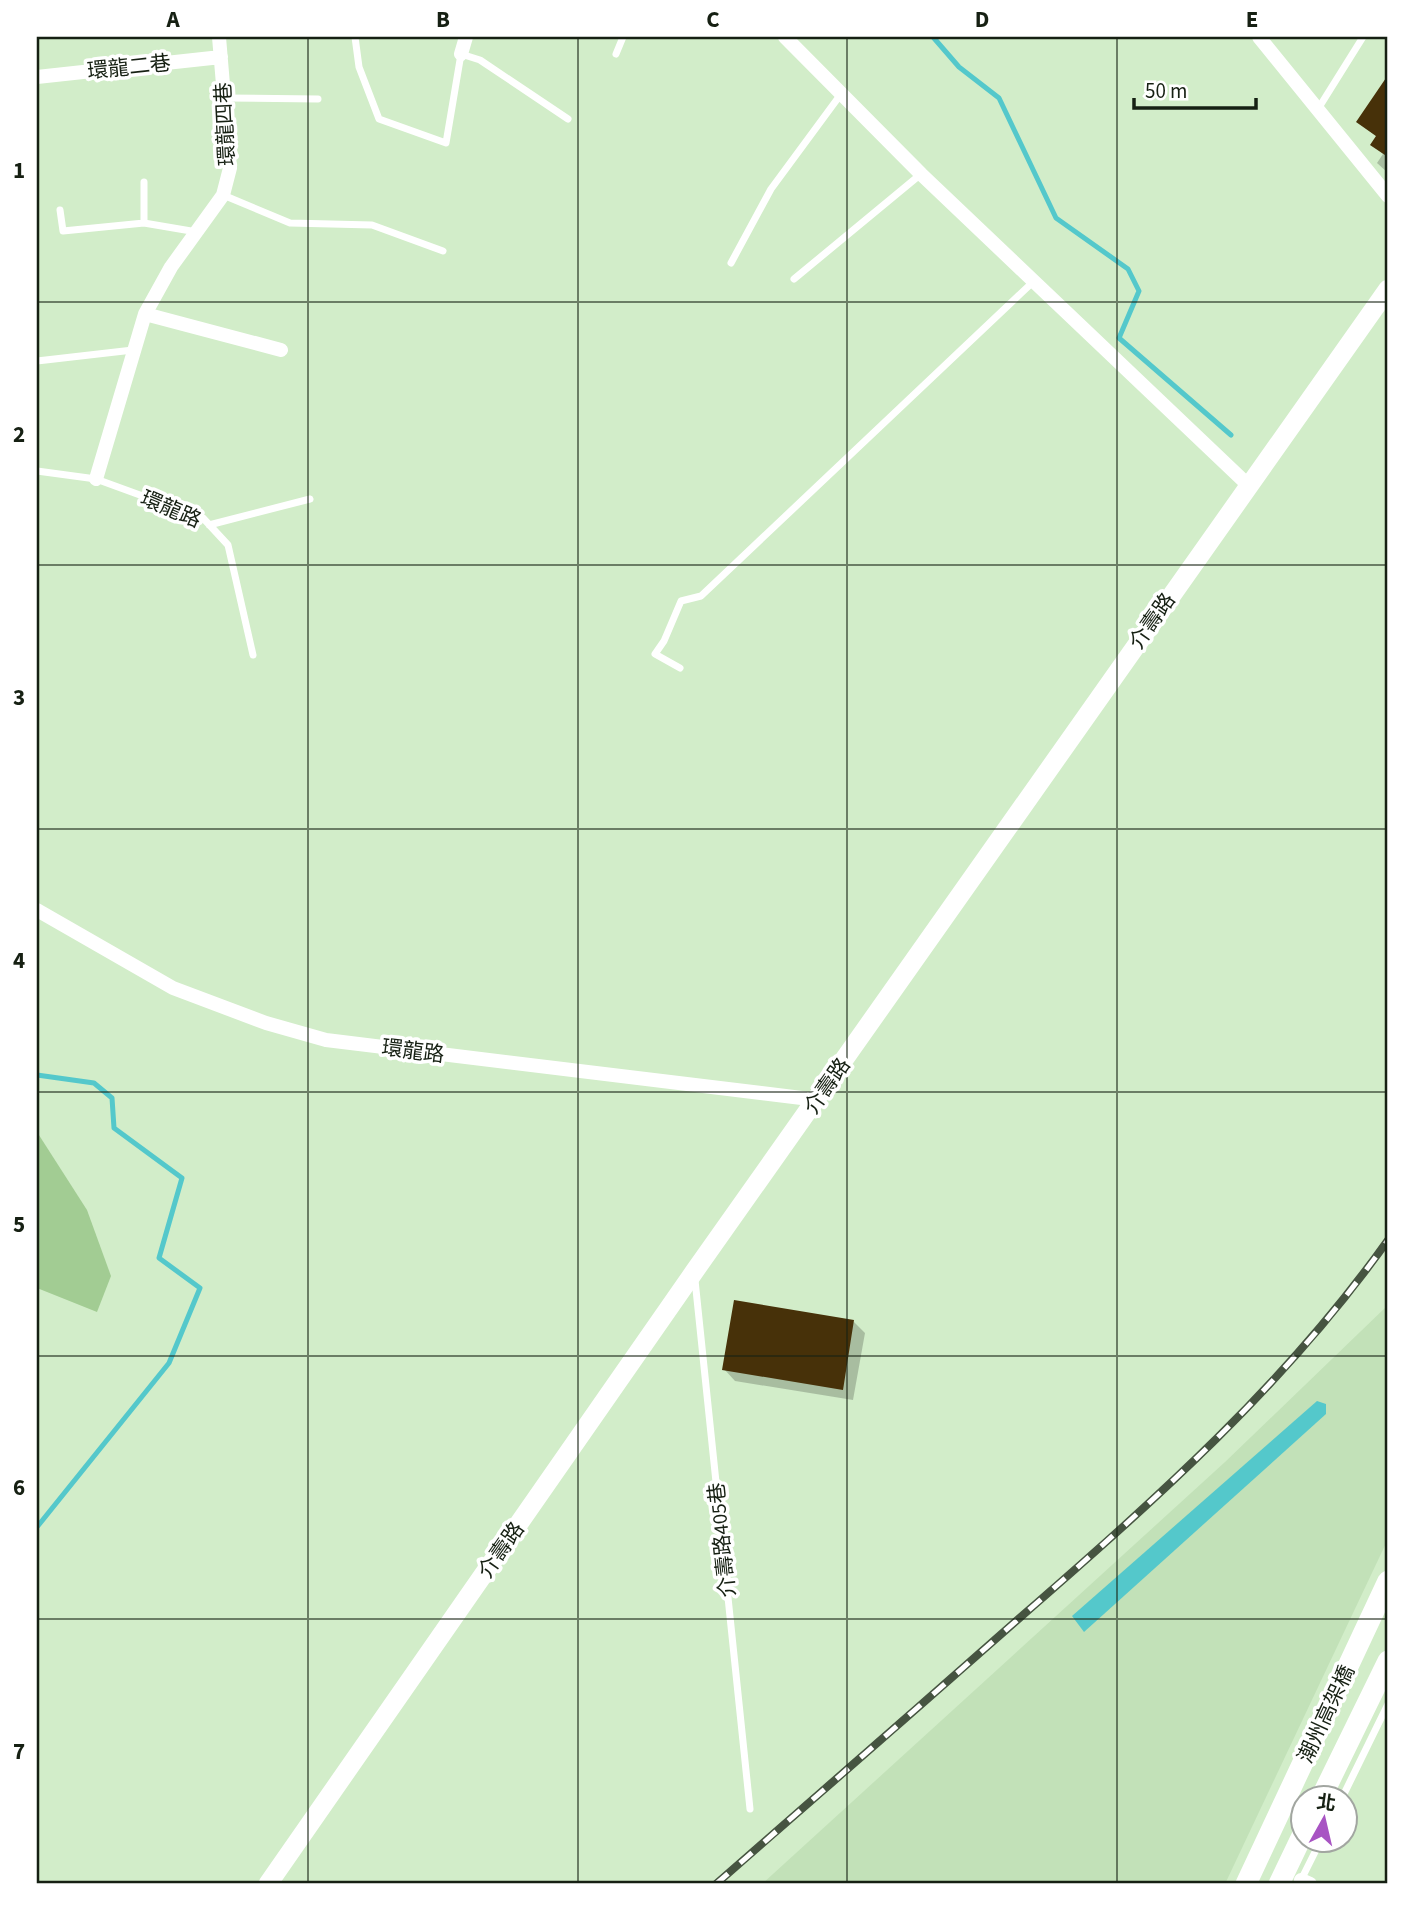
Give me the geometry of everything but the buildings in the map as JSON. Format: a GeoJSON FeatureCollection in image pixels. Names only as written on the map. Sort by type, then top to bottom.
{"type":"FeatureCollection","features":[{"type":"Feature","properties":{"kind":"main road","name":"介壽路"},"geometry":{"type":"LineString","coordinates":[[268,1884],[694,1272],[1388,289]]}},
{"type":"Feature","properties":{"kind":"main road","name":"潮州高架橋"},"geometry":{"type":"LineString","coordinates":[[1246,1884],[1385,1580]]}},
{"type":"Feature","properties":{"kind":"main road","name":"潮州高架橋"},"geometry":{"type":"LineString","coordinates":[[1328,1784],[1388,1661]]}},
{"type":"Feature","properties":{"kind":"main road"},"geometry":{"type":"LineString","coordinates":[[1279,1884],[1294,1854]]}},
{"type":"Feature","properties":{"kind":"street","name":"環龍四巷"},"geometry":{"type":"LineString","coordinates":[[96,479],[145,314],[171,267],[223,195],[230,167],[219,37]]}},
{"type":"Feature","properties":{"kind":"street"},"geometry":{"type":"LineString","coordinates":[[461,54],[466,37]]}},
{"type":"Feature","properties":{"kind":"street"},"geometry":{"type":"LineString","coordinates":[[785,37],[921,174],[1248,485]]}},
{"type":"Feature","properties":{"kind":"street"},"geometry":{"type":"LineString","coordinates":[[1259,37],[1388,196]]}},
{"type":"Feature","properties":{"kind":"street","name":"環龍二巷"},"geometry":{"type":"LineString","coordinates":[[37,77],[221,57]]}},
{"type":"Feature","properties":{"kind":"street"},"geometry":{"type":"LineString","coordinates":[[145,314],[281,351]]}},
{"type":"Feature","properties":{"kind":"street","name":"環龍路"},"geometry":{"type":"LineString","coordinates":[[37,909],[173,988],[266,1023],[327,1041],[818,1100]]}},
{"type":"Feature","properties":{"kind":"lane"},"geometry":{"type":"LineString","coordinates":[[355,37],[359,67],[379,119],[446,143],[461,54],[480,60],[568,119]]}},
{"type":"Feature","properties":{"kind":"lane"},"geometry":{"type":"LineString","coordinates":[[616,54],[623,37]]}},
{"type":"Feature","properties":{"kind":"lane"},"geometry":{"type":"LineString","coordinates":[[1318,109],[1363,37]]}},
{"type":"Feature","properties":{"kind":"lane"},"geometry":{"type":"LineString","coordinates":[[731,263],[771,189],[841,94]]}},
{"type":"Feature","properties":{"kind":"lane"},"geometry":{"type":"LineString","coordinates":[[225,98],[318,99]]}},
{"type":"Feature","properties":{"kind":"lane"},"geometry":{"type":"LineString","coordinates":[[794,279],[921,174]]}},
{"type":"Feature","properties":{"kind":"lane"},"geometry":{"type":"LineString","coordinates":[[144,182],[144,223]]}},
{"type":"Feature","properties":{"kind":"lane"},"geometry":{"type":"LineString","coordinates":[[223,195],[290,223],[372,225],[443,251]]}},
{"type":"Feature","properties":{"kind":"lane"},"geometry":{"type":"LineString","coordinates":[[60,210],[63,231],[144,223],[197,232]]}},
{"type":"Feature","properties":{"kind":"lane"},"geometry":{"type":"LineString","coordinates":[[680,668],[655,654],[664,641],[681,601],[701,596],[1034,281]]}},
{"type":"Feature","properties":{"kind":"lane"},"geometry":{"type":"LineString","coordinates":[[37,361],[134,350]]}},
{"type":"Feature","properties":{"kind":"lane","name":"環龍路"},"geometry":{"type":"LineString","coordinates":[[37,471],[96,479],[203,518],[228,545],[253,655]]}},
{"type":"Feature","properties":{"kind":"lane"},"geometry":{"type":"LineString","coordinates":[[209,525],[310,499]]}},
{"type":"Feature","properties":{"kind":"lane","name":"介壽路405巷"},"geometry":{"type":"LineString","coordinates":[[694,1272],[750,1808]]}},
{"type":"Feature","properties":{"kind":"lane"},"geometry":{"type":"LineString","coordinates":[[1238,1884],[1385,1580]]}},
{"type":"Feature","properties":{"kind":"lane"},"geometry":{"type":"LineString","coordinates":[[1349,1784],[1388,1704]]}},
{"type":"Feature","properties":{"kind":"lane"},"geometry":{"type":"LineString","coordinates":[[1304,1883],[1315,1854]]}},
{"type":"Feature","properties":{"kind":"shaded area"},"geometry":{"type":"Polygon","coordinates":[[[37,1132],[87,1210],[111,1276],[97,1312],[37,1288],[37,1132]]]}},
{"type":"Feature","properties":{"kind":"shaded area"},"geometry":{"type":"Polygon","coordinates":[[[1388,1305],[1388,1539],[1225,1884],[762,1884],[1225,1462],[1388,1305]]]}},
{"type":"Feature","properties":{"kind":"water"},"geometry":{"type":"Polygon","coordinates":[[[1317,1401],[1326,1404],[1326,1414],[1084,1632],[1072,1616],[1317,1401]]]}},
{"type":"Feature","properties":{"kind":"waterway"},"geometry":{"type":"LineString","coordinates":[[933,37],[959,67],[999,98],[1056,218],[1128,269],[1139,291],[1119,338],[1231,435]]}},
{"type":"Feature","properties":{"kind":"waterway"},"geometry":{"type":"LineString","coordinates":[[37,1075],[94,1083],[112,1098],[114,1128],[182,1178],[159,1258],[200,1288],[169,1363],[37,1527]]}},
{"type":"Feature","properties":{"kind":"railway"},"geometry":{"type":"LineString","coordinates":[[716,1884],[1170,1484],[1262,1392],[1306,1343],[1388,1240]]}}]}
